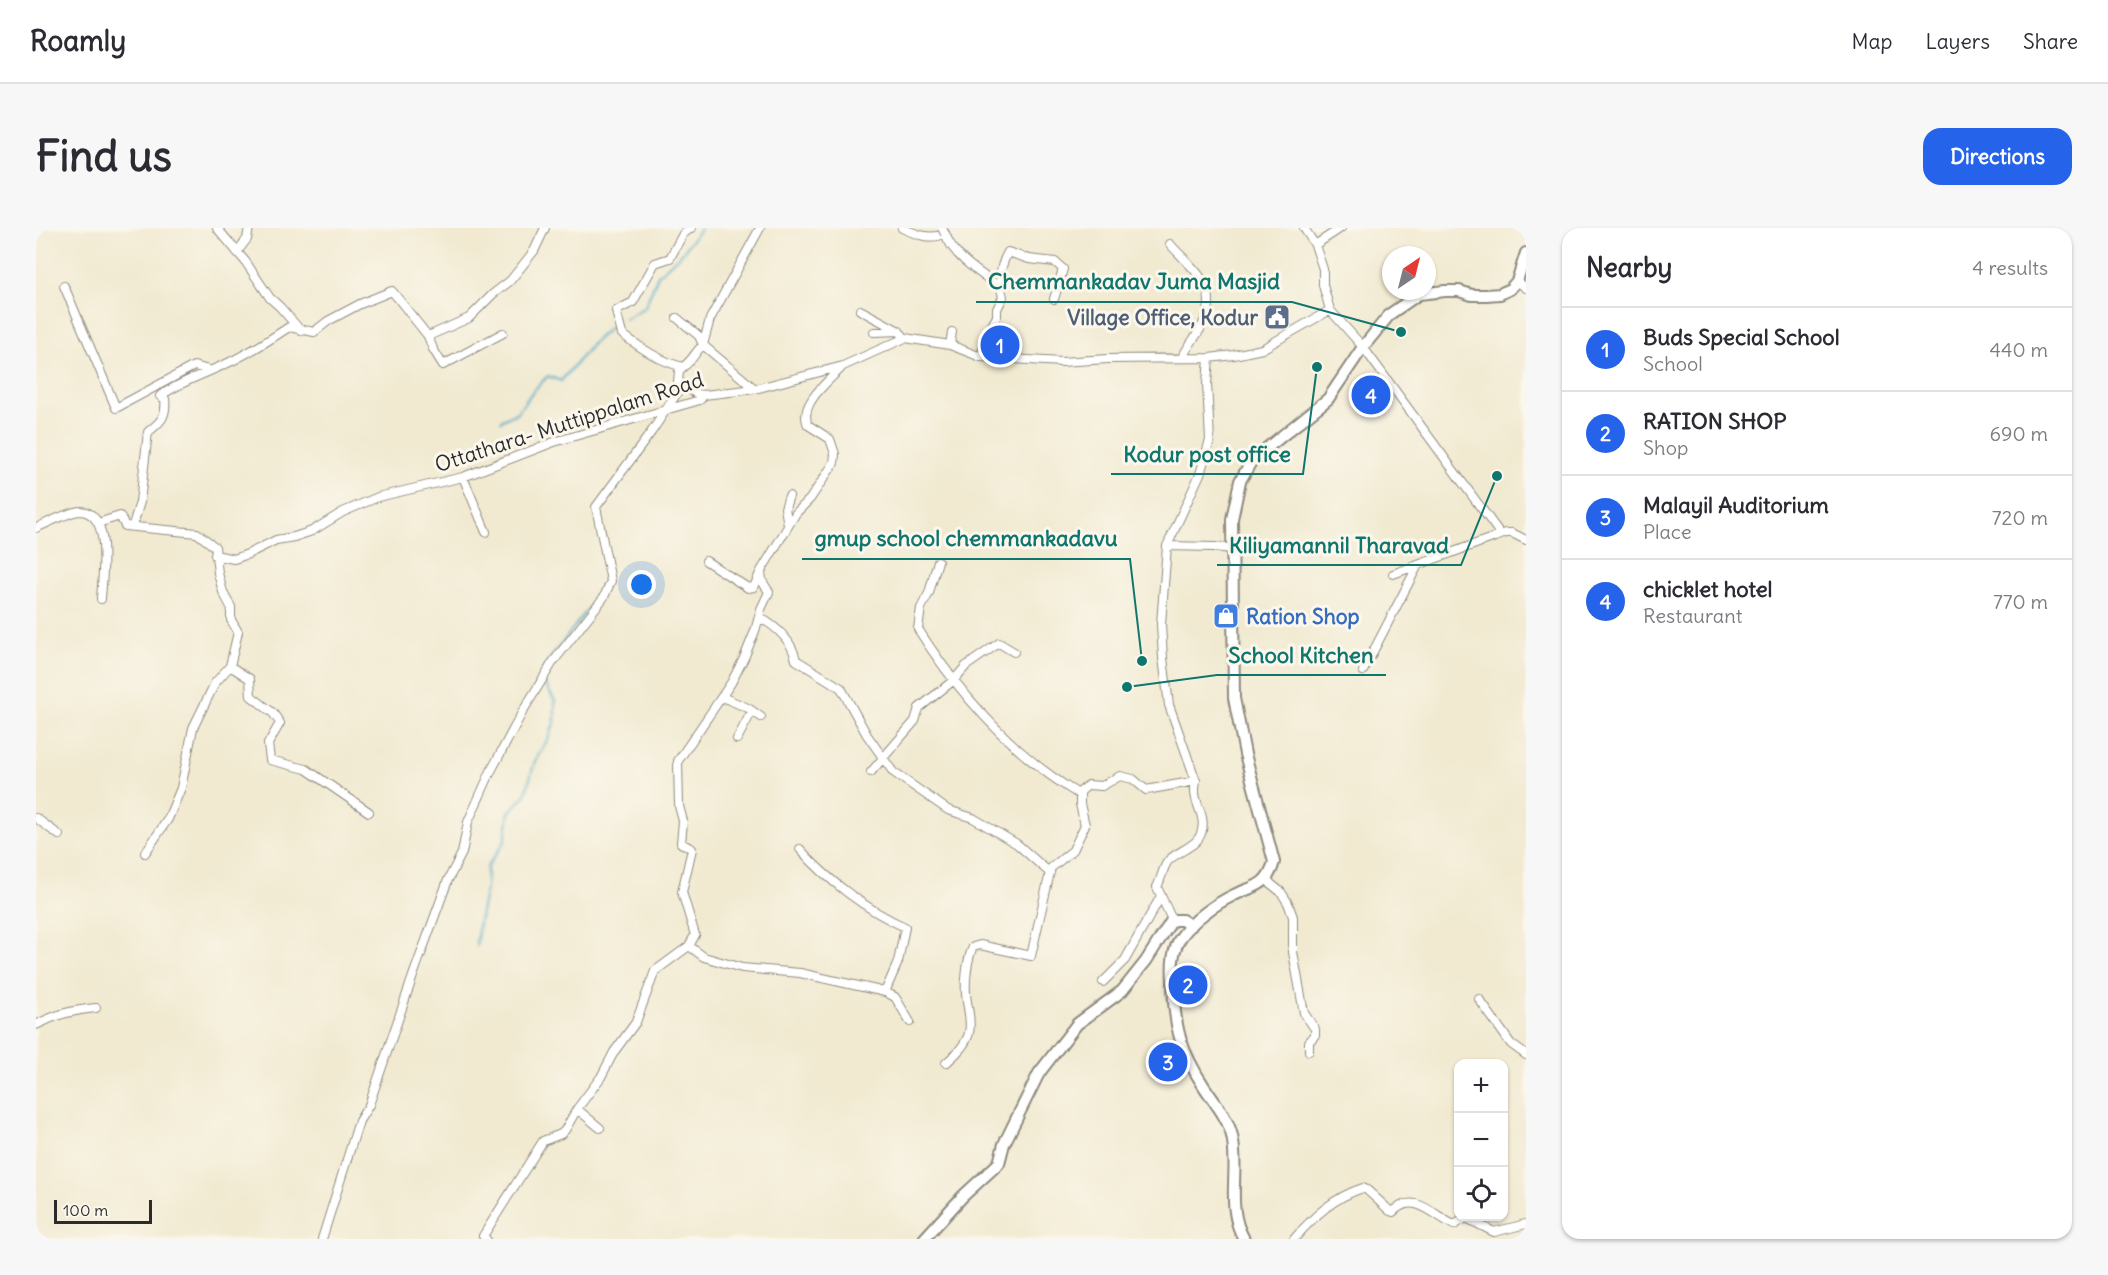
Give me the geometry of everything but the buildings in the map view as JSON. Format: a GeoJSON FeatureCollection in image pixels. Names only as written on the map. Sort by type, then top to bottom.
{"type":"FeatureCollection","features":[{"type":"Feature","properties":{"kind":"main road"},"geometry":{"type":"LineString","coordinates":[[1244,1239],[1240,1232],[1234,1205],[1233,1139],[1230,1127],[1189,1061],[1179,1039],[1173,1011],[1172,963],[1180,938],[1191,926],[1210,910],[1234,895],[1257,887],[1272,869],[1274,856],[1252,783],[1234,698],[1232,519],[1240,481],[1252,460],[1328,399],[1390,314],[1419,294],[1459,291],[1472,295],[1500,294],[1510,289],[1517,281],[1526,253]]}},
{"type":"Feature","properties":{"kind":"main road"},"geometry":{"type":"LineString","coordinates":[[924,1239],[963,1196],[999,1163],[1004,1144],[1039,1073],[1077,1024],[1122,991],[1146,961],[1172,920],[1182,920],[1191,926]]}},
{"type":"Feature","properties":{"kind":"street"},"geometry":{"type":"LineString","coordinates":[[217,228],[270,298],[301,331]]}},
{"type":"Feature","properties":{"kind":"street"},"geometry":{"type":"LineString","coordinates":[[237,252],[247,239],[249,228]]}},
{"type":"Feature","properties":{"kind":"street"},"geometry":{"type":"LineString","coordinates":[[428,336],[469,318],[481,308],[493,294],[510,281],[534,251],[545,228]]}},
{"type":"Feature","properties":{"kind":"street"},"geometry":{"type":"LineString","coordinates":[[683,367],[665,362],[622,333],[616,311],[633,302],[655,263],[670,258],[683,234],[691,228]]}},
{"type":"Feature","properties":{"kind":"street"},"geometry":{"type":"LineString","coordinates":[[704,395],[693,393],[678,382],[679,371],[691,362],[704,345],[710,319],[760,228]]}},
{"type":"Feature","properties":{"kind":"street"},"geometry":{"type":"LineString","coordinates":[[902,228],[928,237],[936,237],[943,231],[948,241],[975,269],[1000,287]]}},
{"type":"Feature","properties":{"kind":"street"},"geometry":{"type":"LineString","coordinates":[[1304,228],[1315,245],[1323,269],[1323,285],[1330,310],[1364,347],[1501,535]]}},
{"type":"Feature","properties":{"kind":"street"},"geometry":{"type":"LineString","coordinates":[[1315,245],[1341,228]]}},
{"type":"Feature","properties":{"kind":"street"},"geometry":{"type":"LineString","coordinates":[[1170,244],[1203,280],[1209,293],[1205,320],[1182,358]]}},
{"type":"Feature","properties":{"kind":"street"},"geometry":{"type":"LineString","coordinates":[[981,357],[1003,297],[1000,287],[1001,264],[1008,252],[1029,259],[1055,262],[1063,269],[1054,299]]}},
{"type":"Feature","properties":{"kind":"street"},"geometry":{"type":"LineString","coordinates":[[1517,281],[1526,288]]}},
{"type":"Feature","properties":{"kind":"street"},"geometry":{"type":"LineString","coordinates":[[64,285],[116,408],[195,366],[209,370]]}},
{"type":"Feature","properties":{"kind":"street"},"geometry":{"type":"LineString","coordinates":[[134,525],[140,502],[148,432],[160,423],[166,407],[165,399],[160,396],[171,388],[230,362],[289,327],[314,332],[328,321],[360,304],[392,291],[428,336],[442,365],[502,333]]}},
{"type":"Feature","properties":{"kind":"street"},"geometry":{"type":"LineString","coordinates":[[860,310],[899,331],[905,338],[950,345],[981,357],[1061,362],[1209,358],[1234,355],[1262,349],[1330,310]]}},
{"type":"Feature","properties":{"kind":"street"},"geometry":{"type":"LineString","coordinates":[[676,318],[699,336],[704,345],[755,389]]}},
{"type":"Feature","properties":{"kind":"street"},"geometry":{"type":"LineString","coordinates":[[874,332],[899,331]]}},
{"type":"Feature","properties":{"kind":"street"},"geometry":{"type":"LineString","coordinates":[[950,345],[952,332]]}},
{"type":"Feature","properties":{"kind":"street","name":"Ottathara- Muttippalam Road"},"geometry":{"type":"LineString","coordinates":[[215,555],[234,559],[276,540],[312,531],[329,520],[378,497],[464,477],[554,442],[700,400],[704,395],[755,389],[843,366],[905,338]]}},
{"type":"Feature","properties":{"kind":"street"},"geometry":{"type":"LineString","coordinates":[[1172,920],[1158,887],[1167,862],[1190,848],[1202,830],[1201,811],[1196,803],[1194,792],[1196,781],[1169,705],[1161,624],[1167,546],[1200,474],[1210,440],[1207,384],[1209,358]]}},
{"type":"Feature","properties":{"kind":"street"},"geometry":{"type":"LineString","coordinates":[[706,561],[748,588],[754,587],[795,513],[810,499],[834,463],[835,454],[830,440],[808,425],[806,409],[843,366]]}},
{"type":"Feature","properties":{"kind":"street"},"geometry":{"type":"LineString","coordinates":[[322,1239],[359,1121],[369,1105],[448,880],[462,853],[468,822],[491,771],[523,711],[554,662],[604,597],[612,581],[596,507],[667,410],[683,384]]}},
{"type":"Feature","properties":{"kind":"street"},"geometry":{"type":"LineString","coordinates":[[464,477],[486,532]]}},
{"type":"Feature","properties":{"kind":"street"},"geometry":{"type":"LineString","coordinates":[[788,525],[785,508],[789,496]]}},
{"type":"Feature","properties":{"kind":"street"},"geometry":{"type":"LineString","coordinates":[[36,528],[80,511],[93,516],[101,528],[103,550],[101,598]]}},
{"type":"Feature","properties":{"kind":"street"},"geometry":{"type":"LineString","coordinates":[[98,523],[120,516],[125,526],[196,533],[215,547],[223,592],[231,607],[231,620],[238,632],[230,666],[215,683],[193,728],[181,788],[168,819],[145,853]]}},
{"type":"Feature","properties":{"kind":"street"},"geometry":{"type":"LineString","coordinates":[[1393,574],[1501,535],[1512,533],[1526,540]]}},
{"type":"Feature","properties":{"kind":"street"},"geometry":{"type":"LineString","coordinates":[[1167,546],[1232,549]]}},
{"type":"Feature","properties":{"kind":"street"},"geometry":{"type":"LineString","coordinates":[[938,561],[929,593],[921,608],[918,629],[964,694],[1012,745],[1056,781],[1080,795]]}},
{"type":"Feature","properties":{"kind":"street"},"geometry":{"type":"LineString","coordinates":[[1364,671],[1418,565]]}},
{"type":"Feature","properties":{"kind":"street"},"geometry":{"type":"LineString","coordinates":[[486,1239],[483,1236],[489,1224],[543,1141],[561,1134],[636,1022],[655,971],[689,946],[695,935],[682,892],[692,849],[681,843],[683,821],[679,806],[678,761],[722,697],[744,658],[769,592],[762,580],[761,571]]}},
{"type":"Feature","properties":{"kind":"street"},"geometry":{"type":"LineString","coordinates":[[759,617],[787,638],[796,660],[842,688],[867,735],[893,772],[948,810],[973,818],[1017,844],[1050,873]]}},
{"type":"Feature","properties":{"kind":"street"},"geometry":{"type":"LineString","coordinates":[[871,772],[915,721],[919,708],[954,680],[966,666],[999,643],[1014,652]]}},
{"type":"Feature","properties":{"kind":"street"},"geometry":{"type":"LineString","coordinates":[[230,666],[250,679],[251,696],[273,713],[280,723],[267,744],[270,760],[306,769],[369,812]]}},
{"type":"Feature","properties":{"kind":"street"},"geometry":{"type":"LineString","coordinates":[[722,697],[761,717]]}},
{"type":"Feature","properties":{"kind":"street"},"geometry":{"type":"LineString","coordinates":[[737,739],[752,711]]}},
{"type":"Feature","properties":{"kind":"street"},"geometry":{"type":"LineString","coordinates":[[946,1063],[960,1051],[969,1034],[966,993],[971,952],[974,947],[980,945],[1031,956],[1051,868],[1073,850],[1085,825],[1080,792],[1088,785],[1102,786],[1120,776],[1133,779],[1146,790],[1196,781]]}},
{"type":"Feature","properties":{"kind":"street"},"geometry":{"type":"LineString","coordinates":[[36,818],[59,835]]}},
{"type":"Feature","properties":{"kind":"street"},"geometry":{"type":"LineString","coordinates":[[800,849],[810,861],[858,899],[887,919],[905,927],[898,962],[885,992]]}},
{"type":"Feature","properties":{"kind":"street"},"geometry":{"type":"LineString","coordinates":[[1266,878],[1281,892],[1293,917],[1293,952],[1304,1013],[1315,1029],[1309,1051]]}},
{"type":"Feature","properties":{"kind":"street"},"geometry":{"type":"LineString","coordinates":[[1103,982],[1125,960],[1161,896]]}},
{"type":"Feature","properties":{"kind":"street"},"geometry":{"type":"LineString","coordinates":[[689,946],[704,957],[742,968],[800,973],[885,992],[895,997],[910,1022]]}},
{"type":"Feature","properties":{"kind":"street"},"geometry":{"type":"LineString","coordinates":[[1479,999],[1511,1044],[1526,1055]]}},
{"type":"Feature","properties":{"kind":"street"},"geometry":{"type":"LineString","coordinates":[[36,1025],[54,1015],[77,1009],[96,1008]]}},
{"type":"Feature","properties":{"kind":"street"},"geometry":{"type":"LineString","coordinates":[[577,1109],[600,1128]]}},
{"type":"Feature","properties":{"kind":"street"},"geometry":{"type":"LineString","coordinates":[[1294,1239],[1323,1209],[1338,1199],[1363,1188],[1390,1211],[1393,1212],[1401,1205],[1416,1203],[1454,1226],[1466,1218],[1494,1232],[1526,1224]]}},
{"type":"Feature","properties":{"kind":"waterway"},"geometry":{"type":"LineString","coordinates":[[624,319],[645,307],[658,275],[681,254],[701,228]]}},
{"type":"Feature","properties":{"kind":"waterway"},"geometry":{"type":"LineString","coordinates":[[501,421],[518,412],[533,391],[548,376],[561,381],[595,341],[613,325]]}},
{"type":"Feature","properties":{"kind":"waterway"},"geometry":{"type":"LineString","coordinates":[[542,673],[546,664],[603,589]]}},
{"type":"Feature","properties":{"kind":"waterway"},"geometry":{"type":"LineString","coordinates":[[476,946],[486,888],[487,867],[505,841],[509,812],[525,796],[535,761],[555,721],[555,701],[543,681]]}},
{"type":"Feature","properties":{"kind":"place","name":"Village Office, Kodur"},"geometry":{"type":"Point","coordinates":[1277,317]}},
{"type":"Feature","properties":{"kind":"place","name":"Chemmankadav Juma Masjid"},"geometry":{"type":"Point","coordinates":[1401,332]}},
{"type":"Feature","properties":{"kind":"place","name":"Buds Special School"},"geometry":{"type":"Point","coordinates":[1000,345]}},
{"type":"Feature","properties":{"kind":"place","name":"Kodur post office"},"geometry":{"type":"Point","coordinates":[1317,367]}},
{"type":"Feature","properties":{"kind":"place","name":"chicklet hotel"},"geometry":{"type":"Point","coordinates":[1371,395]}},
{"type":"Feature","properties":{"kind":"place","name":"Kiliyamannil Tharavad"},"geometry":{"type":"Point","coordinates":[1497,476]}},
{"type":"Feature","properties":{"kind":"place","name":"Ration Shop"},"geometry":{"type":"Point","coordinates":[1226,616]}},
{"type":"Feature","properties":{"kind":"place","name":"gmup school chemmankadavu"},"geometry":{"type":"Point","coordinates":[1142,661]}},
{"type":"Feature","properties":{"kind":"place","name":"School Kitchen"},"geometry":{"type":"Point","coordinates":[1127,687]}},
{"type":"Feature","properties":{"kind":"place","name":"RATION SHOP"},"geometry":{"type":"Point","coordinates":[1188,985]}},
{"type":"Feature","properties":{"kind":"place","name":"Malayil Auditorium"},"geometry":{"type":"Point","coordinates":[1168,1062]}}]}
